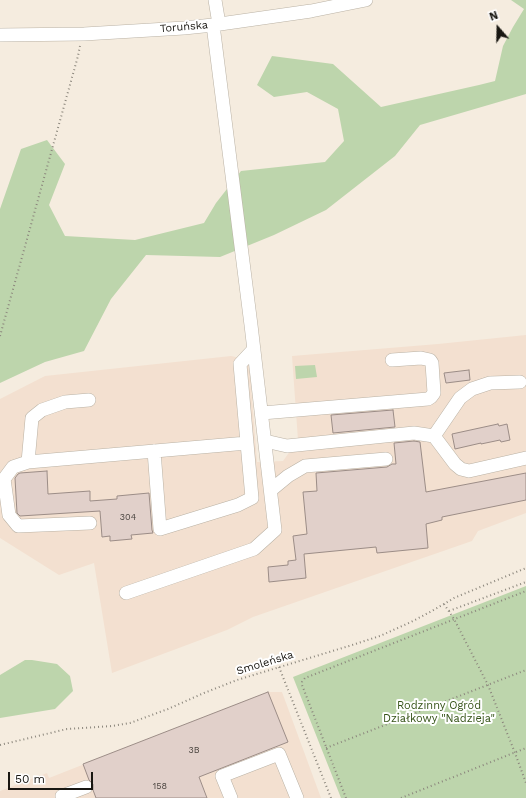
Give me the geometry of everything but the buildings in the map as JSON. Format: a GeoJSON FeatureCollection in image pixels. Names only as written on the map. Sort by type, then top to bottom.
{"type":"FeatureCollection","features":[{"type":"Feature","properties":{"kind":"street"},"geometry":{"type":"LineString","coordinates":[[126,593],[254,549],[275,530],[216,24],[216,0]]}},
{"type":"Feature","properties":{"kind":"street","name":"Toruńska"},"geometry":{"type":"LineString","coordinates":[[0,35],[82,34],[152,30],[216,24],[310,11],[366,0]]}},
{"type":"Feature","properties":{"kind":"street"},"geometry":{"type":"LineString","coordinates":[[154,451],[160,529],[238,505],[252,498],[240,364],[254,349]]}},
{"type":"Feature","properties":{"kind":"street"},"geometry":{"type":"LineString","coordinates":[[262,413],[428,399],[431,397],[434,393],[432,363],[430,360],[421,358],[392,360]]}},
{"type":"Feature","properties":{"kind":"street"},"geometry":{"type":"LineString","coordinates":[[434,436],[460,398],[472,389],[490,383],[520,382]]}},
{"type":"Feature","properties":{"kind":"street"},"geometry":{"type":"LineString","coordinates":[[28,462],[32,418],[42,410],[65,402],[89,400]]}},
{"type":"Feature","properties":{"kind":"street"},"geometry":{"type":"LineString","coordinates":[[265,441],[287,446],[414,433],[434,436],[455,464],[461,469],[470,471],[526,458]]}},
{"type":"Feature","properties":{"kind":"street"},"geometry":{"type":"LineString","coordinates":[[90,523],[18,526],[9,515],[4,479],[13,468],[28,462],[247,443]]}},
{"type":"Feature","properties":{"kind":"street"},"geometry":{"type":"LineString","coordinates":[[271,490],[288,476],[305,466],[386,459]]}},
{"type":"Feature","properties":{"kind":"street"},"geometry":{"type":"LineString","coordinates":[[231,798],[222,776],[279,754],[297,798]]}},
{"type":"Feature","properties":{"kind":"street"},"geometry":{"type":"LineString","coordinates":[[60,797],[86,787]]}},
{"type":"Feature","properties":{"kind":"path"},"geometry":{"type":"LineString","coordinates":[[0,336],[78,56],[82,34]]}},
{"type":"Feature","properties":{"kind":"path","name":"Smoleńska"},"geometry":{"type":"LineString","coordinates":[[0,745],[66,729],[112,726],[130,723],[237,680],[380,636],[411,622],[454,598],[526,568]]}},
{"type":"Feature","properties":{"kind":"path"},"geometry":{"type":"LineString","coordinates":[[449,611],[526,582]]}},
{"type":"Feature","properties":{"kind":"path"},"geometry":{"type":"LineString","coordinates":[[346,798],[302,685],[305,678],[526,591]]}},
{"type":"Feature","properties":{"kind":"path"},"geometry":{"type":"LineString","coordinates":[[444,604],[454,619],[488,685],[516,752],[526,783]]}},
{"type":"Feature","properties":{"kind":"path"},"geometry":{"type":"LineString","coordinates":[[279,667],[331,798]]}},
{"type":"Feature","properties":{"kind":"path"},"geometry":{"type":"LineString","coordinates":[[326,748],[526,670]]}},
{"type":"Feature","properties":{"kind":"path"},"geometry":{"type":"LineString","coordinates":[[401,798],[526,748]]}},
{"type":"Feature","properties":{"kind":"shaded area"},"geometry":{"type":"Polygon","coordinates":[[[526,335],[526,513],[478,531],[472,541],[253,617],[227,630],[112,673],[94,563],[59,575],[0,538],[0,399],[45,376],[231,356],[249,360],[257,462],[283,461],[298,440],[292,356],[526,335]]]}},
{"type":"Feature","properties":{"kind":"shaded area"},"geometry":{"type":"Polygon","coordinates":[[[268,692],[282,692],[321,798],[0,798],[0,791],[47,773],[49,778],[268,692]]]}},
{"type":"Feature","properties":{"kind":"green space"},"geometry":{"type":"Polygon","coordinates":[[[511,0],[526,0],[526,94],[420,125],[395,156],[326,210],[274,235],[220,257],[146,255],[111,299],[84,351],[45,362],[0,383],[0,209],[21,149],[47,140],[65,164],[49,205],[65,236],[135,240],[204,223],[216,203],[241,171],[325,162],[344,141],[338,109],[307,92],[274,97],[257,85],[272,56],[333,64],[381,107],[479,85],[495,81],[503,46],[524,9],[511,0]]]}},
{"type":"Feature","properties":{"kind":"green space"},"geometry":{"type":"Polygon","coordinates":[[[315,365],[317,377],[296,379],[295,366],[315,365]]]}},
{"type":"Feature","properties":{"kind":"green space","name":"Rodzinny Ogród Działkowy \"Nadzieja\""},"geometry":{"type":"Polygon","coordinates":[[[526,586],[526,798],[341,798],[293,677],[526,586]]]}},
{"type":"Feature","properties":{"kind":"green space"},"geometry":{"type":"Polygon","coordinates":[[[25,660],[57,664],[70,676],[73,691],[55,709],[0,718],[0,675],[25,660]]]}}]}
